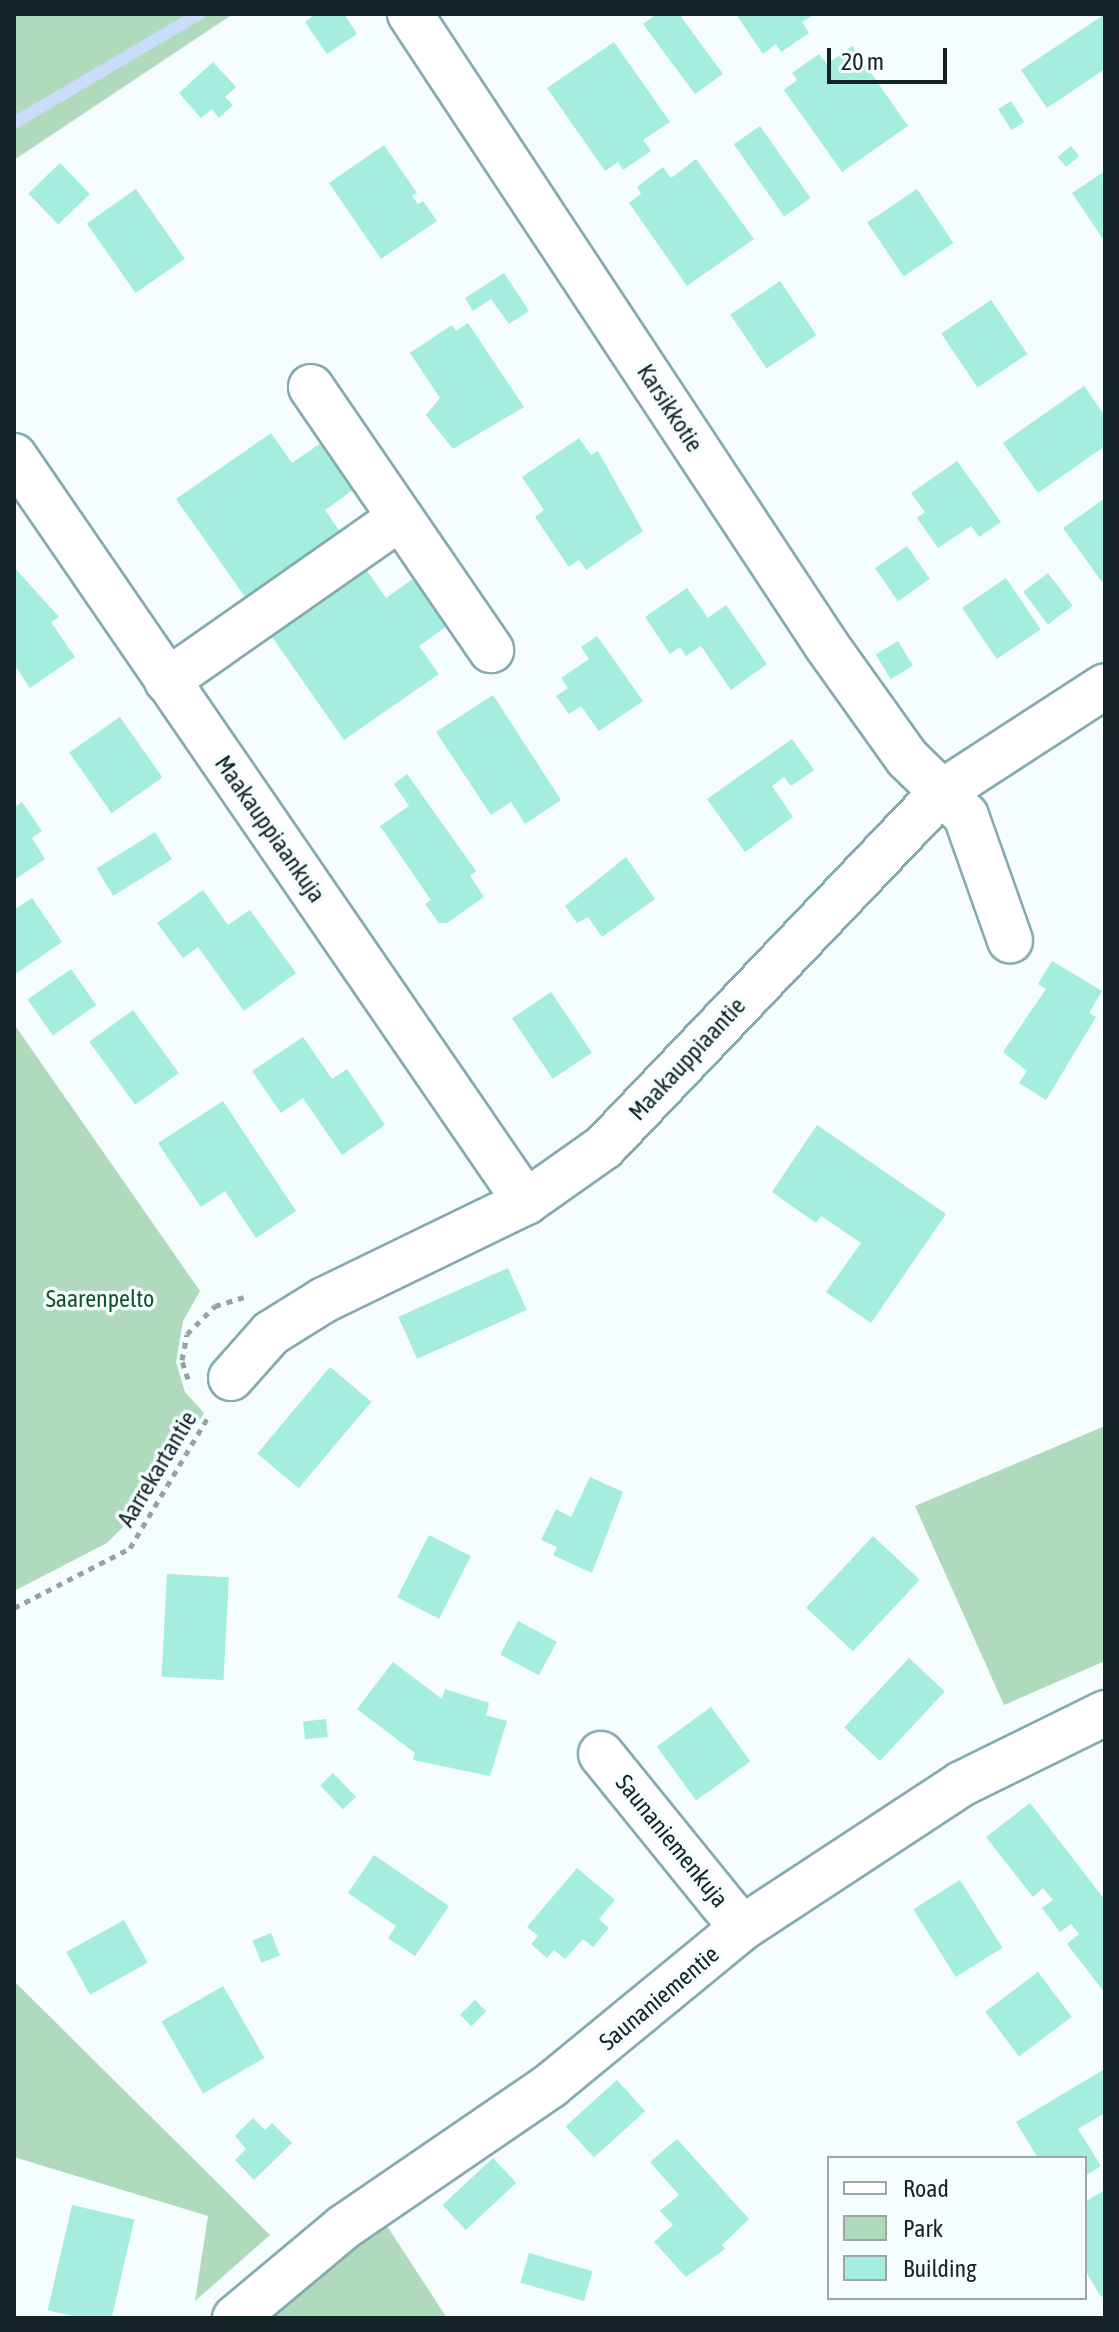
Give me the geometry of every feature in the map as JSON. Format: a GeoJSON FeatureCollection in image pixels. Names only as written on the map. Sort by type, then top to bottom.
{"type":"FeatureCollection","features":[{"type":"Feature","properties":{"kind":"street","name":"Karsikkotie"},"geometry":{"type":"LineString","coordinates":[[410,14],[827,646],[907,758],[966,816],[1010,940]]}},
{"type":"Feature","properties":{"kind":"street"},"geometry":{"type":"LineString","coordinates":[[311,387],[491,650]]}},
{"type":"Feature","properties":{"kind":"street","name":"Maakauppiaankuja"},"geometry":{"type":"LineString","coordinates":[[14,456],[526,1202]]}},
{"type":"Feature","properties":{"kind":"street"},"geometry":{"type":"LineString","coordinates":[[167,681],[400,518]]}},
{"type":"Feature","properties":{"kind":"street","name":"Maakauppiaantie"},"geometry":{"type":"LineString","coordinates":[[209,1394],[271,1333],[324,1300],[526,1202],[604,1147],[942,792],[1105,686]]}},
{"type":"Feature","properties":{"kind":"street","name":"Saunaniementie"},"geometry":{"type":"LineString","coordinates":[[235,2318],[344,2227],[551,2085],[742,1928],[961,1784],[1105,1713]]}},
{"type":"Feature","properties":{"kind":"street","name":"Saunaniemenkuja"},"geometry":{"type":"LineString","coordinates":[[601,1754],[742,1928]]}},
{"type":"Feature","properties":{"kind":"path"},"geometry":{"type":"LineString","coordinates":[[209,1394],[182,1360],[187,1334],[215,1306],[260,1293]]}},
{"type":"Feature","properties":{"kind":"path","name":"Aarrekartantie"},"geometry":{"type":"LineString","coordinates":[[14,1608],[130,1548],[209,1394]]}},
{"type":"Feature","properties":{"kind":"green space"},"geometry":{"type":"Polygon","coordinates":[[[14,14],[233,14],[14,160],[14,14]]]}},
{"type":"Feature","properties":{"kind":"green space","name":"Saarenpelto"},"geometry":{"type":"Polygon","coordinates":[[[14,1024],[200,1291],[183,1321],[176,1362],[185,1392],[204,1413],[140,1510],[107,1543],[14,1591],[14,1024]]]}},
{"type":"Feature","properties":{"kind":"green space"},"geometry":{"type":"Polygon","coordinates":[[[1105,1426],[1105,1661],[1004,1705],[915,1506],[1105,1426]]]}},
{"type":"Feature","properties":{"kind":"green space"},"geometry":{"type":"Polygon","coordinates":[[[14,1981],[270,2235],[195,2301],[208,2216],[14,2157],[14,1981]]]}},
{"type":"Feature","properties":{"kind":"green space"},"geometry":{"type":"Polygon","coordinates":[[[381,2217],[447,2318],[256,2318],[381,2217]]]}},
{"type":"Feature","properties":{"kind":"building"},"geometry":{"type":"Polygon","coordinates":[[[316,14],[344,14],[357,34],[327,54],[305,22],[316,14]]]}},
{"type":"Feature","properties":{"kind":"building"},"geometry":{"type":"Polygon","coordinates":[[[657,14],[679,14],[723,74],[695,94],[643,24],[657,14]]]}},
{"type":"Feature","properties":{"kind":"building"},"geometry":{"type":"Polygon","coordinates":[[[736,14],[815,14],[802,22],[809,33],[781,52],[776,44],[763,54],[736,14]]]}},
{"type":"Feature","properties":{"kind":"building"},"geometry":{"type":"Polygon","coordinates":[[[1105,14],[1105,69],[1047,108],[1021,70],[1105,14]]]}},
{"type":"Feature","properties":{"kind":"building"},"geometry":{"type":"Polygon","coordinates":[[[614,42],[670,122],[643,140],[651,151],[623,170],[618,162],[605,171],[547,88],[614,42]]]}},
{"type":"Feature","properties":{"kind":"building"},"geometry":{"type":"Polygon","coordinates":[[[852,46],[908,126],[842,172],[784,90],[797,80],[792,73],[819,54],[827,64],[852,46]]]}},
{"type":"Feature","properties":{"kind":"building"},"geometry":{"type":"Polygon","coordinates":[[[213,62],[236,87],[225,97],[233,105],[219,118],[212,109],[201,118],[179,93],[213,62]]]}},
{"type":"Feature","properties":{"kind":"building"},"geometry":{"type":"Polygon","coordinates":[[[1011,101],[1024,122],[1012,130],[998,109],[1011,101]]]}},
{"type":"Feature","properties":{"kind":"building"},"geometry":{"type":"Polygon","coordinates":[[[760,126],[810,198],[784,216],[734,144],[760,126]]]}},
{"type":"Feature","properties":{"kind":"building"},"geometry":{"type":"Polygon","coordinates":[[[384,145],[417,193],[412,196],[418,204],[423,201],[437,221],[381,259],[329,183],[384,145]]]}},
{"type":"Feature","properties":{"kind":"building"},"geometry":{"type":"Polygon","coordinates":[[[1071,146],[1079,156],[1066,167],[1058,157],[1071,146]]]}},
{"type":"Feature","properties":{"kind":"building"},"geometry":{"type":"Polygon","coordinates":[[[696,159],[754,239],[687,286],[629,203],[641,194],[637,187],[663,167],[671,178],[696,159]]]}},
{"type":"Feature","properties":{"kind":"building"},"geometry":{"type":"Polygon","coordinates":[[[60,163],[90,194],[58,224],[28,194],[60,163]]]}},
{"type":"Feature","properties":{"kind":"building"},"geometry":{"type":"Polygon","coordinates":[[[1105,171],[1105,242],[1072,193],[1105,171]]]}},
{"type":"Feature","properties":{"kind":"building"},"geometry":{"type":"Polygon","coordinates":[[[136,189],[185,259],[136,293],[87,223],[136,189]]]}},
{"type":"Feature","properties":{"kind":"building"},"geometry":{"type":"Polygon","coordinates":[[[917,189],[953,243],[904,276],[867,223],[917,189]]]}},
{"type":"Feature","properties":{"kind":"building"},"geometry":{"type":"Polygon","coordinates":[[[504,273],[529,311],[509,324],[491,299],[473,311],[465,298],[504,273]]]}},
{"type":"Feature","properties":{"kind":"building"},"geometry":{"type":"Polygon","coordinates":[[[780,281],[816,335],[767,368],[730,315],[780,281]]]}},
{"type":"Feature","properties":{"kind":"building"},"geometry":{"type":"Polygon","coordinates":[[[991,300],[1027,354],[978,387],[941,334],[991,300]]]}},
{"type":"Feature","properties":{"kind":"building"},"geometry":{"type":"Polygon","coordinates":[[[468,323],[524,407],[453,449],[426,415],[440,398],[410,353],[452,325],[456,331],[468,323]]]}},
{"type":"Feature","properties":{"kind":"building"},"geometry":{"type":"Polygon","coordinates":[[[1084,386],[1105,416],[1105,446],[1038,493],[1003,443],[1084,386]]]}},
{"type":"Feature","properties":{"kind":"building"},"geometry":{"type":"Polygon","coordinates":[[[271,433],[292,463],[321,443],[353,490],[325,510],[345,539],[250,604],[176,499],[271,433]]]}},
{"type":"Feature","properties":{"kind":"building"},"geometry":{"type":"Polygon","coordinates":[[[579,438],[591,455],[598,451],[643,531],[586,570],[579,560],[569,567],[535,517],[544,510],[522,477],[579,438]]]}},
{"type":"Feature","properties":{"kind":"building"},"geometry":{"type":"Polygon","coordinates":[[[957,461],[1001,522],[979,537],[971,526],[938,548],[917,518],[925,512],[911,493],[957,461]]]}},
{"type":"Feature","properties":{"kind":"building"},"geometry":{"type":"Polygon","coordinates":[[[1105,498],[1105,579],[1102,582],[1063,528],[1105,498]]]}},
{"type":"Feature","properties":{"kind":"building"},"geometry":{"type":"Polygon","coordinates":[[[907,546],[930,579],[898,601],[875,568],[907,546]]]}},
{"type":"Feature","properties":{"kind":"building"},"geometry":{"type":"Polygon","coordinates":[[[14,567],[59,617],[51,622],[75,657],[30,688],[14,664],[14,567]]]}},
{"type":"Feature","properties":{"kind":"building"},"geometry":{"type":"Polygon","coordinates":[[[365,568],[386,598],[414,578],[447,626],[419,646],[439,674],[344,740],[270,634],[365,568]]]}},
{"type":"Feature","properties":{"kind":"building"},"geometry":{"type":"Polygon","coordinates":[[[1048,573],[1073,606],[1048,624],[1023,592],[1048,573]]]}},
{"type":"Feature","properties":{"kind":"building"},"geometry":{"type":"Polygon","coordinates":[[[1006,578],[1041,629],[997,659],[962,608],[1006,578]]]}},
{"type":"Feature","properties":{"kind":"building"},"geometry":{"type":"Polygon","coordinates":[[[687,588],[708,618],[726,605],[767,664],[731,690],[701,646],[686,656],[680,647],[670,654],[645,617],[687,588]]]}},
{"type":"Feature","properties":{"kind":"building"},"geometry":{"type":"Polygon","coordinates":[[[597,636],[643,701],[599,731],[581,706],[569,714],[556,696],[568,688],[561,678],[589,659],[581,647],[597,636]]]}},
{"type":"Feature","properties":{"kind":"building"},"geometry":{"type":"Polygon","coordinates":[[[898,641],[913,666],[891,679],[876,654],[898,641]]]}},
{"type":"Feature","properties":{"kind":"building"},"geometry":{"type":"Polygon","coordinates":[[[493,695],[561,800],[525,824],[511,802],[491,815],[436,732],[493,695]]]}},
{"type":"Feature","properties":{"kind":"building"},"geometry":{"type":"Polygon","coordinates":[[[120,717],[162,778],[112,813],[69,753],[120,717]]]}},
{"type":"Feature","properties":{"kind":"building"},"geometry":{"type":"Polygon","coordinates":[[[792,739],[814,770],[791,786],[784,777],[772,786],[793,817],[745,852],[707,799],[792,739]]]}},
{"type":"Feature","properties":{"kind":"building"},"geometry":{"type":"Polygon","coordinates":[[[407,774],[476,871],[470,876],[484,897],[447,923],[439,923],[425,904],[431,900],[380,826],[409,806],[394,784],[407,774]]]}},
{"type":"Feature","properties":{"kind":"building"},"geometry":{"type":"Polygon","coordinates":[[[22,802],[42,831],[32,838],[45,859],[14,880],[14,808],[22,802]]]}},
{"type":"Feature","properties":{"kind":"building"},"geometry":{"type":"Polygon","coordinates":[[[155,832],[172,859],[113,896],[96,869],[155,832]]]}},
{"type":"Feature","properties":{"kind":"building"},"geometry":{"type":"Polygon","coordinates":[[[626,857],[655,899],[602,937],[588,917],[577,923],[565,906],[626,857]]]}},
{"type":"Feature","properties":{"kind":"building"},"geometry":{"type":"Polygon","coordinates":[[[203,890],[228,925],[250,910],[296,973],[244,1011],[198,947],[183,958],[157,923],[203,890]]]}},
{"type":"Feature","properties":{"kind":"building"},"geometry":{"type":"Polygon","coordinates":[[[32,898],[62,942],[14,975],[14,910],[32,898]]]}},
{"type":"Feature","properties":{"kind":"building"},"geometry":{"type":"Polygon","coordinates":[[[1052,961],[1102,991],[1089,1013],[1096,1017],[1046,1100],[1019,1083],[1027,1071],[1003,1052],[1046,989],[1038,984],[1052,961]]]}},
{"type":"Feature","properties":{"kind":"building"},"geometry":{"type":"Polygon","coordinates":[[[71,969],[96,1005],[53,1035],[28,999],[71,969]]]}},
{"type":"Feature","properties":{"kind":"building"},"geometry":{"type":"Polygon","coordinates":[[[551,992],[592,1053],[553,1079],[512,1018],[551,992]]]}},
{"type":"Feature","properties":{"kind":"building"},"geometry":{"type":"Polygon","coordinates":[[[133,1010],[179,1073],[135,1105],[89,1042],[133,1010]]]}},
{"type":"Feature","properties":{"kind":"building"},"geometry":{"type":"Polygon","coordinates":[[[303,1037],[332,1079],[347,1069],[385,1125],[342,1155],[303,1098],[281,1113],[252,1071],[303,1037]]]}},
{"type":"Feature","properties":{"kind":"building"},"geometry":{"type":"Polygon","coordinates":[[[223,1101],[296,1211],[256,1238],[225,1191],[201,1207],[158,1143],[223,1101]]]}},
{"type":"Feature","properties":{"kind":"building"},"geometry":{"type":"Polygon","coordinates":[[[817,1125],[946,1214],[871,1323],[826,1292],[861,1243],[821,1216],[816,1223],[772,1192],[817,1125]]]}},
{"type":"Feature","properties":{"kind":"building"},"geometry":{"type":"Polygon","coordinates":[[[508,1268],[527,1310],[417,1359],[398,1317],[508,1268]]]}},
{"type":"Feature","properties":{"kind":"building"},"geometry":{"type":"Polygon","coordinates":[[[330,1367],[371,1402],[299,1488],[257,1454],[330,1367]]]}},
{"type":"Feature","properties":{"kind":"building"},"geometry":{"type":"Polygon","coordinates":[[[590,1477],[623,1492],[592,1573],[553,1555],[557,1547],[541,1540],[556,1509],[571,1517],[590,1477]]]}},
{"type":"Feature","properties":{"kind":"building"},"geometry":{"type":"Polygon","coordinates":[[[429,1535],[471,1556],[439,1619],[397,1597],[429,1535]]]}},
{"type":"Feature","properties":{"kind":"building"},"geometry":{"type":"Polygon","coordinates":[[[873,1536],[920,1580],[853,1651],[806,1608],[873,1536]]]}},
{"type":"Feature","properties":{"kind":"building"},"geometry":{"type":"Polygon","coordinates":[[[167,1574],[229,1577],[224,1680],[162,1677],[167,1574]]]}},
{"type":"Feature","properties":{"kind":"building"},"geometry":{"type":"Polygon","coordinates":[[[518,1621],[557,1642],[539,1675],[500,1655],[518,1621]]]}},
{"type":"Feature","properties":{"kind":"building"},"geometry":{"type":"Polygon","coordinates":[[[909,1658],[945,1691],[880,1761],[844,1727],[909,1658]]]}},
{"type":"Feature","properties":{"kind":"building"},"geometry":{"type":"Polygon","coordinates":[[[393,1662],[442,1699],[445,1689],[489,1703],[486,1715],[507,1721],[490,1776],[413,1760],[415,1753],[357,1709],[393,1662]]]}},
{"type":"Feature","properties":{"kind":"building"},"geometry":{"type":"Polygon","coordinates":[[[711,1707],[750,1761],[696,1801],[657,1746],[711,1707]]]}},
{"type":"Feature","properties":{"kind":"building"},"geometry":{"type":"Polygon","coordinates":[[[326,1719],[328,1737],[305,1739],[303,1721],[326,1719]]]}},
{"type":"Feature","properties":{"kind":"building"},"geometry":{"type":"Polygon","coordinates":[[[333,1773],[356,1797],[343,1809],[320,1786],[333,1773]]]}},
{"type":"Feature","properties":{"kind":"building"},"geometry":{"type":"Polygon","coordinates":[[[1030,1803],[1105,1900],[1105,1993],[1067,1944],[1079,1934],[1071,1924],[1060,1932],[1042,1908],[1053,1900],[1043,1888],[1033,1897],[986,1837],[1030,1803]]]}},
{"type":"Feature","properties":{"kind":"building"},"geometry":{"type":"Polygon","coordinates":[[[374,1855],[449,1906],[415,1956],[388,1938],[396,1926],[348,1893],[374,1855]]]}},
{"type":"Feature","properties":{"kind":"building"},"geometry":{"type":"Polygon","coordinates":[[[577,1868],[615,1900],[599,1919],[609,1928],[593,1947],[583,1939],[565,1959],[554,1950],[547,1958],[531,1944],[538,1936],[527,1927],[577,1868]]]}},
{"type":"Feature","properties":{"kind":"building"},"geometry":{"type":"Polygon","coordinates":[[[960,1880],[1002,1948],[956,1977],[913,1909],[960,1880]]]}},
{"type":"Feature","properties":{"kind":"building"},"geometry":{"type":"Polygon","coordinates":[[[124,1920],[148,1963],[90,1995],[66,1952],[124,1920]]]}},
{"type":"Feature","properties":{"kind":"building"},"geometry":{"type":"Polygon","coordinates":[[[271,1933],[280,1955],[261,1963],[252,1940],[271,1933]]]}},
{"type":"Feature","properties":{"kind":"building"},"geometry":{"type":"Polygon","coordinates":[[[1038,1972],[1072,2017],[1019,2056],[985,2012],[1038,1972]]]}},
{"type":"Feature","properties":{"kind":"building"},"geometry":{"type":"Polygon","coordinates":[[[223,1986],[264,2058],[203,2093],[162,2022],[223,1986]]]}},
{"type":"Feature","properties":{"kind":"building"},"geometry":{"type":"Polygon","coordinates":[[[475,2000],[486,2011],[471,2026],[460,2015],[475,2000]]]}},
{"type":"Feature","properties":{"kind":"building"},"geometry":{"type":"Polygon","coordinates":[[[1103,2070],[1105,2113],[1078,2129],[1101,2166],[1087,2175],[1087,2156],[1037,2156],[1016,2122],[1103,2070]]]}},
{"type":"Feature","properties":{"kind":"building"},"geometry":{"type":"Polygon","coordinates":[[[617,2080],[645,2111],[594,2157],[566,2126],[617,2080]]]}},
{"type":"Feature","properties":{"kind":"building"},"geometry":{"type":"Polygon","coordinates":[[[253,2118],[265,2130],[272,2123],[292,2143],[254,2180],[235,2160],[246,2149],[235,2136],[253,2118]]]}},
{"type":"Feature","properties":{"kind":"building"},"geometry":{"type":"Polygon","coordinates":[[[677,2139],[749,2219],[722,2245],[725,2249],[686,2277],[654,2242],[673,2225],[660,2211],[679,2195],[650,2162],[677,2139]]]}},
{"type":"Feature","properties":{"kind":"building"},"geometry":{"type":"Polygon","coordinates":[[[493,2158],[516,2183],[466,2230],[443,2205],[493,2158]]]}},
{"type":"Feature","properties":{"kind":"building"},"geometry":{"type":"Polygon","coordinates":[[[1103,2191],[1105,2295],[1101,2297],[1087,2273],[1087,2201],[1103,2191]]]}},
{"type":"Feature","properties":{"kind":"building"},"geometry":{"type":"Polygon","coordinates":[[[72,2205],[134,2219],[112,2318],[81,2318],[48,2310],[72,2205]]]}},
{"type":"Feature","properties":{"kind":"building"},"geometry":{"type":"Polygon","coordinates":[[[529,2253],[592,2271],[584,2301],[520,2283],[529,2253]]]}},
{"type":"Feature","properties":{"kind":"waterway"},"geometry":{"type":"LineString","coordinates":[[14,123],[199,14]]}}]}
